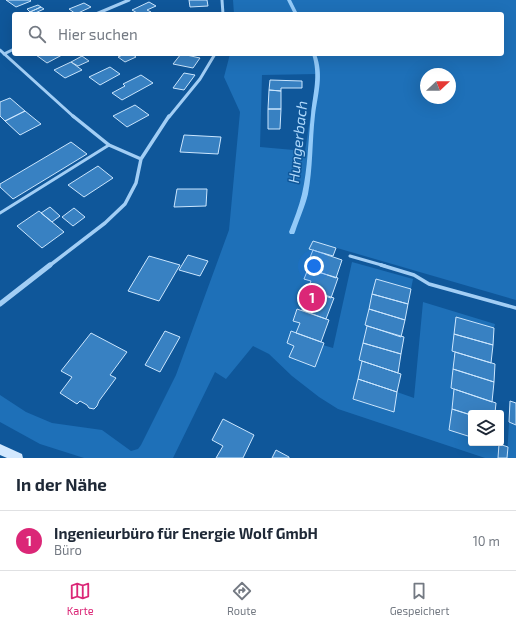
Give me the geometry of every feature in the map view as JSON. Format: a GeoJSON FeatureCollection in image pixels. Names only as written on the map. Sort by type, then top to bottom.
{"type":"FeatureCollection","features":[{"type":"Feature","properties":{"kind":"main road"},"geometry":{"type":"LineString","coordinates":[[0,450],[18,458]]}},
{"type":"Feature","properties":{"kind":"street"},"geometry":{"type":"LineString","coordinates":[[101,12],[129,0]]}},
{"type":"Feature","properties":{"kind":"street"},"geometry":{"type":"LineString","coordinates":[[222,0],[223,12]]}},
{"type":"Feature","properties":{"kind":"street"},"geometry":{"type":"LineString","coordinates":[[0,50],[61,106],[109,145],[141,159]]}},
{"type":"Feature","properties":{"kind":"street"},"geometry":{"type":"LineString","coordinates":[[4,54],[12,50]]}},
{"type":"Feature","properties":{"kind":"street"},"geometry":{"type":"LineString","coordinates":[[0,304],[116,214],[132,194],[141,159],[171,113],[200,78],[214,56]]}},
{"type":"Feature","properties":{"kind":"lane"},"geometry":{"type":"LineString","coordinates":[[0,213],[109,145]]}},
{"type":"Feature","properties":{"kind":"lane"},"geometry":{"type":"LineString","coordinates":[[350,256],[414,275],[429,284],[516,308]]}},
{"type":"Feature","properties":{"kind":"shaded area"},"geometry":{"type":"Polygon","coordinates":[[[233,0],[516,0],[516,300],[313,241],[309,249],[313,250],[309,260],[316,262],[313,270],[308,269],[304,279],[311,281],[307,290],[303,288],[299,299],[305,301],[302,310],[297,309],[293,320],[300,323],[296,333],[291,331],[287,343],[294,346],[290,357],[315,367],[323,345],[333,348],[352,262],[413,279],[411,289],[376,279],[365,325],[367,326],[359,360],[362,361],[353,399],[393,412],[397,392],[414,398],[423,302],[495,324],[494,328],[457,317],[451,388],[454,389],[449,430],[468,436],[468,446],[499,447],[498,458],[485,458],[338,409],[319,397],[292,376],[269,354],[253,346],[226,379],[215,372],[173,458],[84,458],[40,444],[0,422],[0,395],[26,412],[52,423],[102,430],[131,451],[138,449],[176,375],[229,230],[240,112],[224,77],[229,56],[504,56],[504,12],[234,12],[233,0]],[[317,74],[262,75],[260,147],[305,151],[317,74]]]}},
{"type":"Feature","properties":{"kind":"shaded area"},"geometry":{"type":"Polygon","coordinates":[[[509,422],[516,425],[516,458],[507,458],[509,422]]]}},
{"type":"Feature","properties":{"kind":"building"},"geometry":{"type":"Polygon","coordinates":[[[6,0],[30,0],[31,1],[16,7],[6,0]]]}},
{"type":"Feature","properties":{"kind":"building"},"geometry":{"type":"Polygon","coordinates":[[[189,0],[207,0],[208,6],[190,7],[189,0]]]}},
{"type":"Feature","properties":{"kind":"building"},"geometry":{"type":"Polygon","coordinates":[[[149,2],[156,6],[147,10],[151,12],[136,12],[132,10],[149,2]]]}},
{"type":"Feature","properties":{"kind":"building"},"geometry":{"type":"Polygon","coordinates":[[[84,3],[91,7],[80,12],[73,12],[69,9],[84,3]]]}},
{"type":"Feature","properties":{"kind":"building"},"geometry":{"type":"Polygon","coordinates":[[[38,5],[41,7],[30,12],[27,9],[38,5]]]}},
{"type":"Feature","properties":{"kind":"building"},"geometry":{"type":"Polygon","coordinates":[[[41,7],[44,9],[37,12],[30,12],[41,7]]]}},
{"type":"Feature","properties":{"kind":"building"},"geometry":{"type":"Polygon","coordinates":[[[37,56],[60,56],[47,63],[37,56]]]}},
{"type":"Feature","properties":{"kind":"building"},"geometry":{"type":"Polygon","coordinates":[[[82,56],[89,61],[78,66],[71,62],[82,56]]]}},
{"type":"Feature","properties":{"kind":"building"},"geometry":{"type":"Polygon","coordinates":[[[135,56],[136,57],[125,62],[118,57],[135,56]]]}},
{"type":"Feature","properties":{"kind":"building"},"geometry":{"type":"Polygon","coordinates":[[[179,56],[200,58],[193,68],[173,64],[179,56]]]}},
{"type":"Feature","properties":{"kind":"building"},"geometry":{"type":"Polygon","coordinates":[[[71,62],[82,70],[65,78],[54,70],[71,62]]]}},
{"type":"Feature","properties":{"kind":"building"},"geometry":{"type":"Polygon","coordinates":[[[110,67],[120,74],[100,85],[89,77],[110,67]]]}},
{"type":"Feature","properties":{"kind":"building"},"geometry":{"type":"Polygon","coordinates":[[[184,73],[195,75],[184,90],[173,88],[184,73]]]}},
{"type":"Feature","properties":{"kind":"building"},"geometry":{"type":"Polygon","coordinates":[[[141,75],[153,83],[122,100],[112,93],[125,86],[123,84],[141,75]]]}},
{"type":"Feature","properties":{"kind":"building"},"geometry":{"type":"Polygon","coordinates":[[[270,80],[302,81],[302,88],[281,88],[281,91],[269,90],[270,80]]]}},
{"type":"Feature","properties":{"kind":"building"},"geometry":{"type":"Polygon","coordinates":[[[269,90],[281,91],[281,109],[268,109],[269,90]]]}},
{"type":"Feature","properties":{"kind":"building"},"geometry":{"type":"Polygon","coordinates":[[[10,98],[25,111],[5,121],[0,116],[0,102],[10,98]]]}},
{"type":"Feature","properties":{"kind":"building"},"geometry":{"type":"Polygon","coordinates":[[[135,105],[149,115],[127,127],[113,116],[135,105]]]}},
{"type":"Feature","properties":{"kind":"building"},"geometry":{"type":"Polygon","coordinates":[[[268,109],[281,109],[280,129],[268,129],[268,109]]]}},
{"type":"Feature","properties":{"kind":"building"},"geometry":{"type":"Polygon","coordinates":[[[25,111],[41,124],[20,135],[5,121],[25,111]]]}},
{"type":"Feature","properties":{"kind":"building"},"geometry":{"type":"Polygon","coordinates":[[[184,135],[221,137],[218,154],[180,152],[184,135]]]}},
{"type":"Feature","properties":{"kind":"building"},"geometry":{"type":"Polygon","coordinates":[[[71,142],[87,154],[13,199],[0,187],[0,184],[71,142]]]}},
{"type":"Feature","properties":{"kind":"building"},"geometry":{"type":"Polygon","coordinates":[[[98,166],[113,178],[84,197],[68,185],[98,166]]]}},
{"type":"Feature","properties":{"kind":"building"},"geometry":{"type":"Polygon","coordinates":[[[177,189],[207,189],[206,206],[174,207],[177,189]]]}},
{"type":"Feature","properties":{"kind":"building"},"geometry":{"type":"Polygon","coordinates":[[[50,207],[60,216],[52,222],[41,213],[50,207]]]}},
{"type":"Feature","properties":{"kind":"building"},"geometry":{"type":"Polygon","coordinates":[[[74,208],[85,217],[73,226],[62,217],[74,208]]]}},
{"type":"Feature","properties":{"kind":"building"},"geometry":{"type":"Polygon","coordinates":[[[39,211],[64,232],[42,248],[17,226],[39,211]]]}},
{"type":"Feature","properties":{"kind":"building"},"geometry":{"type":"Polygon","coordinates":[[[313,241],[336,248],[333,256],[309,249],[313,241]]]}},
{"type":"Feature","properties":{"kind":"building"},"geometry":{"type":"Polygon","coordinates":[[[313,250],[342,260],[336,278],[313,270],[316,262],[309,260],[313,250]]]}},
{"type":"Feature","properties":{"kind":"building"},"geometry":{"type":"Polygon","coordinates":[[[188,255],[208,261],[200,276],[179,270],[188,255]]]}},
{"type":"Feature","properties":{"kind":"building"},"geometry":{"type":"Polygon","coordinates":[[[149,256],[180,265],[159,301],[128,291],[149,256]]]}},
{"type":"Feature","properties":{"kind":"building"},"geometry":{"type":"Polygon","coordinates":[[[308,269],[338,278],[331,298],[307,290],[311,281],[304,279],[308,269]]]}},
{"type":"Feature","properties":{"kind":"building"},"geometry":{"type":"Polygon","coordinates":[[[376,279],[411,289],[408,304],[372,294],[376,279]]]}},
{"type":"Feature","properties":{"kind":"building"},"geometry":{"type":"Polygon","coordinates":[[[303,288],[334,298],[326,319],[302,310],[305,301],[299,299],[303,288]]]}},
{"type":"Feature","properties":{"kind":"building"},"geometry":{"type":"Polygon","coordinates":[[[372,294],[408,304],[405,320],[369,309],[372,294]]]}},
{"type":"Feature","properties":{"kind":"building"},"geometry":{"type":"Polygon","coordinates":[[[297,309],[329,320],[321,342],[296,333],[300,323],[293,321],[297,309]]]}},
{"type":"Feature","properties":{"kind":"building"},"geometry":{"type":"Polygon","coordinates":[[[369,309],[405,320],[401,337],[365,325],[369,309]]]}},
{"type":"Feature","properties":{"kind":"building"},"geometry":{"type":"Polygon","coordinates":[[[456,317],[494,328],[493,345],[454,334],[456,317]]]}},
{"type":"Feature","properties":{"kind":"building"},"geometry":{"type":"Polygon","coordinates":[[[367,326],[404,337],[401,354],[363,343],[367,326]]]}},
{"type":"Feature","properties":{"kind":"building"},"geometry":{"type":"Polygon","coordinates":[[[165,331],[180,337],[160,372],[145,365],[165,331]]]}},
{"type":"Feature","properties":{"kind":"building"},"geometry":{"type":"Polygon","coordinates":[[[291,331],[324,343],[315,367],[289,357],[294,346],[287,343],[291,331]]]}},
{"type":"Feature","properties":{"kind":"building"},"geometry":{"type":"Polygon","coordinates":[[[91,333],[127,352],[110,375],[116,378],[94,409],[89,408],[80,401],[77,404],[60,393],[72,377],[61,371],[91,333]]]}},
{"type":"Feature","properties":{"kind":"building"},"geometry":{"type":"Polygon","coordinates":[[[454,334],[493,345],[491,363],[452,351],[454,334]]]}},
{"type":"Feature","properties":{"kind":"building"},"geometry":{"type":"Polygon","coordinates":[[[363,343],[401,354],[398,373],[359,360],[363,343]]]}},
{"type":"Feature","properties":{"kind":"building"},"geometry":{"type":"Polygon","coordinates":[[[455,352],[495,364],[494,382],[453,369],[455,352]]]}},
{"type":"Feature","properties":{"kind":"building"},"geometry":{"type":"Polygon","coordinates":[[[362,361],[401,374],[397,392],[358,379],[362,361]]]}},
{"type":"Feature","properties":{"kind":"building"},"geometry":{"type":"Polygon","coordinates":[[[453,369],[494,382],[492,402],[451,388],[453,369]]]}},
{"type":"Feature","properties":{"kind":"building"},"geometry":{"type":"Polygon","coordinates":[[[358,379],[397,392],[394,412],[353,399],[358,379]]]}},
{"type":"Feature","properties":{"kind":"building"},"geometry":{"type":"Polygon","coordinates":[[[454,389],[496,403],[495,410],[468,410],[468,414],[452,409],[454,389]]]}},
{"type":"Feature","properties":{"kind":"building"},"geometry":{"type":"Polygon","coordinates":[[[510,401],[516,403],[516,425],[509,422],[510,401]]]}},
{"type":"Feature","properties":{"kind":"building"},"geometry":{"type":"Polygon","coordinates":[[[452,409],[468,414],[468,436],[449,430],[452,409]]]}},
{"type":"Feature","properties":{"kind":"building"},"geometry":{"type":"Polygon","coordinates":[[[223,419],[254,435],[243,458],[216,458],[223,446],[212,440],[223,419]]]}},
{"type":"Feature","properties":{"kind":"building"},"geometry":{"type":"Polygon","coordinates":[[[499,446],[508,447],[507,458],[498,458],[499,446]]]}},
{"type":"Feature","properties":{"kind":"building"},"geometry":{"type":"Polygon","coordinates":[[[276,450],[289,457],[289,458],[272,458],[276,450]]]}},
{"type":"Feature","properties":{"kind":"waterway","name":"Hungerbach"},"geometry":{"type":"LineString","coordinates":[[289,0],[295,12]]}},
{"type":"Feature","properties":{"kind":"waterway","name":"Hungerbach"},"geometry":{"type":"LineString","coordinates":[[292,232],[304,199],[308,174],[313,114],[318,84],[318,69],[315,56]]}},
{"type":"Feature","properties":{"kind":"place","name":"Ingenieurbüro für Energie Wolf GmbH"},"geometry":{"type":"Point","coordinates":[312,298]}}]}
